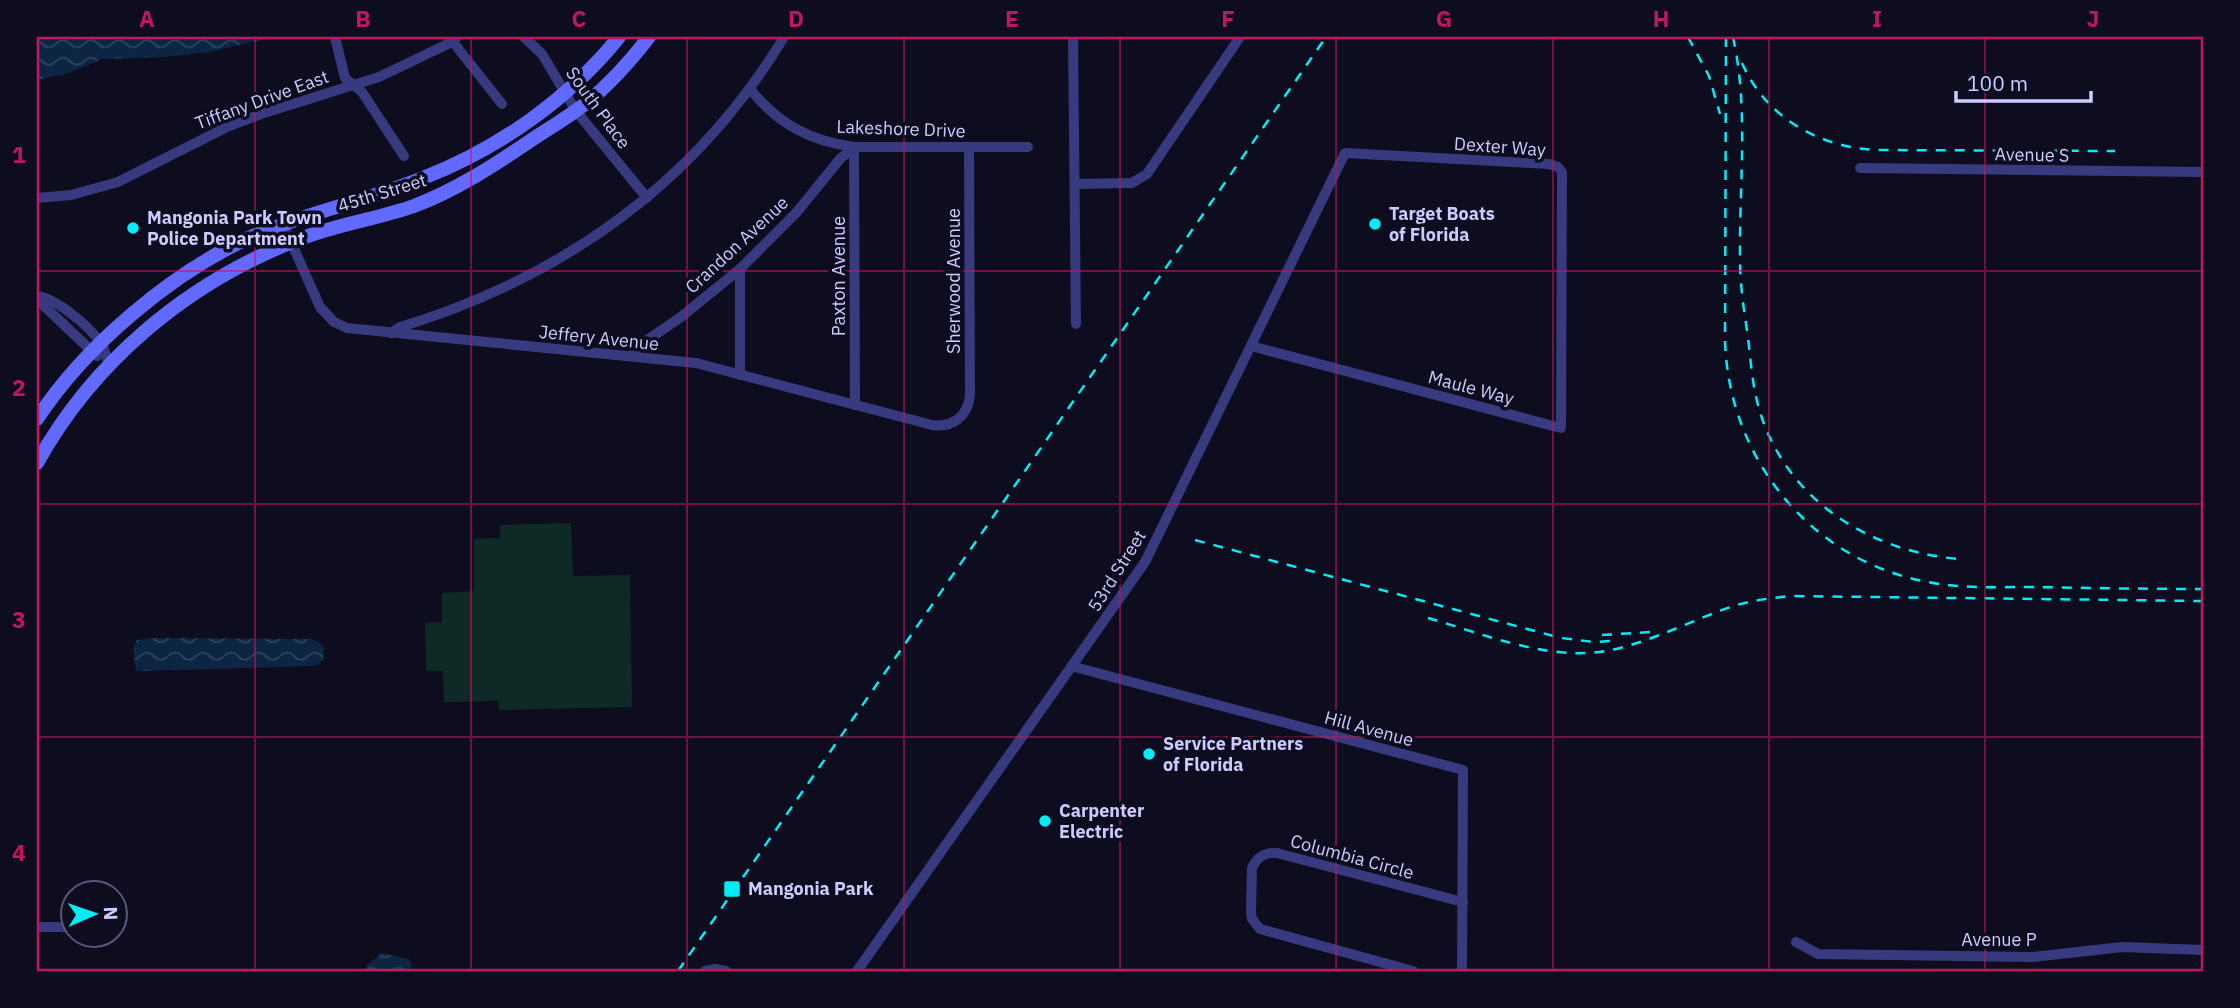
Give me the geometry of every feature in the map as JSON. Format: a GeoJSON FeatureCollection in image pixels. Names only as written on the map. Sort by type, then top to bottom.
{"type":"FeatureCollection","features":[{"type":"Feature","properties":{"kind":"main road","name":"45th Street"},"geometry":{"type":"LineString","coordinates":[[37,419],[57,391],[97,348],[161,292],[191,270],[250,237],[395,188],[453,165],[513,132],[565,93],[603,58],[619,37]]}},
{"type":"Feature","properties":{"kind":"main road","name":"45th Street"},"geometry":{"type":"LineString","coordinates":[[37,463],[69,414],[109,364],[153,324],[204,286],[235,268],[292,242],[446,193],[503,160],[576,111],[599,91],[649,37]]}},
{"type":"Feature","properties":{"kind":"street"},"geometry":{"type":"LineString","coordinates":[[335,37],[345,78],[362,92],[404,156]]}},
{"type":"Feature","properties":{"kind":"street","name":"South Place"},"geometry":{"type":"LineString","coordinates":[[524,37],[541,54],[576,111],[647,198]]}},
{"type":"Feature","properties":{"kind":"street"},"geometry":{"type":"LineString","coordinates":[[390,333],[400,327],[470,304],[537,273],[592,240],[647,198],[704,144],[750,89],[784,37]]}},
{"type":"Feature","properties":{"kind":"street"},"geometry":{"type":"LineString","coordinates":[[1073,37],[1076,324]]}},
{"type":"Feature","properties":{"kind":"street"},"geometry":{"type":"LineString","coordinates":[[1075,184],[1132,183],[1146,174],[1240,37]]}},
{"type":"Feature","properties":{"kind":"street"},"geometry":{"type":"LineString","coordinates":[[452,38],[502,104]]}},
{"type":"Feature","properties":{"kind":"street","name":"Tiffany Drive East"},"geometry":{"type":"LineString","coordinates":[[37,198],[71,195],[118,182],[227,127],[379,77],[452,38]]}},
{"type":"Feature","properties":{"kind":"street","name":"Lakeshore Drive"},"geometry":{"type":"LineString","coordinates":[[750,89],[771,113],[802,134],[832,144],[854,147],[1028,147]]}},
{"type":"Feature","properties":{"kind":"street","name":"Crandon Avenue"},"geometry":{"type":"LineString","coordinates":[[631,356],[640,345],[681,317],[740,269],[787,223],[840,159],[854,147]]}},
{"type":"Feature","properties":{"kind":"street","name":"Paxton Avenue"},"geometry":{"type":"LineString","coordinates":[[854,147],[855,405]]}},
{"type":"Feature","properties":{"kind":"street","name":"Sherwood Avenue"},"geometry":{"type":"LineString","coordinates":[[964,414],[970,395],[969,147]]}},
{"type":"Feature","properties":{"kind":"street","name":"Dexter Way"},"geometry":{"type":"LineString","coordinates":[[1345,153],[1558,167],[1564,179],[1562,303]]}},
{"type":"Feature","properties":{"kind":"street","name":"53rd Street"},"geometry":{"type":"LineString","coordinates":[[857,971],[1145,562],[1345,153]]}},
{"type":"Feature","properties":{"kind":"street","name":"Avenue S"},"geometry":{"type":"LineString","coordinates":[[1860,169],[2203,172]]}},
{"type":"Feature","properties":{"kind":"street","name":"Jeffery Avenue"},"geometry":{"type":"LineString","coordinates":[[283,224],[320,307],[328,318],[346,328],[696,363],[939,426],[953,423],[964,414]]}},
{"type":"Feature","properties":{"kind":"street"},"geometry":{"type":"LineString","coordinates":[[740,269],[740,375]]}},
{"type":"Feature","properties":{"kind":"street"},"geometry":{"type":"LineString","coordinates":[[37,296],[50,298],[87,328],[109,364]]}},
{"type":"Feature","properties":{"kind":"street","name":"Maule Way"},"geometry":{"type":"LineString","coordinates":[[1251,346],[1560,428],[1562,303]]}},
{"type":"Feature","properties":{"kind":"street","name":"Hill Avenue"},"geometry":{"type":"LineString","coordinates":[[1072,666],[1463,770],[1462,971]]}},
{"type":"Feature","properties":{"kind":"street","name":"Columbia Circle"},"geometry":{"type":"LineString","coordinates":[[1413,971],[1260,929],[1255,925],[1251,912],[1254,862],[1264,854],[1277,853],[1463,902]]}},
{"type":"Feature","properties":{"kind":"street"},"geometry":{"type":"LineString","coordinates":[[37,928],[60,927]]}},
{"type":"Feature","properties":{"kind":"street","name":"Avenue P"},"geometry":{"type":"LineString","coordinates":[[1796,942],[1818,954],[2033,957],[2122,947],[2203,950]]}},
{"type":"Feature","properties":{"kind":"street"},"geometry":{"type":"LineString","coordinates":[[705,971],[726,971]]}},
{"type":"Feature","properties":{"kind":"green space"},"geometry":{"type":"Polygon","coordinates":[[[571,523],[573,576],[630,575],[632,707],[499,710],[498,701],[444,702],[443,671],[426,671],[425,623],[442,622],[442,593],[474,591],[474,539],[500,538],[500,525],[571,523]]]}},
{"type":"Feature","properties":{"kind":"water"},"geometry":{"type":"Polygon","coordinates":[[[37,37],[273,37],[209,52],[166,57],[103,59],[65,74],[37,80],[37,37]]]}},
{"type":"Feature","properties":{"kind":"water"},"geometry":{"type":"Polygon","coordinates":[[[311,639],[324,648],[323,660],[315,666],[136,671],[133,648],[137,640],[311,639]]]}},
{"type":"Feature","properties":{"kind":"water"},"geometry":{"type":"Polygon","coordinates":[[[382,953],[409,959],[412,965],[410,971],[366,971],[367,965],[382,953]]]}},
{"type":"Feature","properties":{"kind":"railway"},"geometry":{"type":"LineString","coordinates":[[678,971],[1326,37]]}},
{"type":"Feature","properties":{"kind":"railway"},"geometry":{"type":"LineString","coordinates":[[1688,37],[1709,76],[1720,114]]}},
{"type":"Feature","properties":{"kind":"railway"},"geometry":{"type":"LineString","coordinates":[[1726,37],[1725,338],[1729,381],[1740,422],[1758,460],[1781,494],[1810,525],[1843,550],[1881,569],[1923,581],[1978,587],[2203,589]]}},
{"type":"Feature","properties":{"kind":"railway"},"geometry":{"type":"LineString","coordinates":[[1733,37],[1742,119],[1742,298],[1753,379],[1763,421],[1794,477],[1840,519],[1896,546],[1959,559]]}},
{"type":"Feature","properties":{"kind":"railway"},"geometry":{"type":"LineString","coordinates":[[1742,63],[1765,100],[1780,114],[1816,136],[1856,148],[2115,151]]}},
{"type":"Feature","properties":{"kind":"railway"},"geometry":{"type":"LineString","coordinates":[[1195,540],[1561,638],[1612,641]]}},
{"type":"Feature","properties":{"kind":"railway"},"geometry":{"type":"LineString","coordinates":[[1428,618],[1521,646],[1569,653],[1593,653],[1647,640],[1737,605],[1790,596],[2203,601]]}},
{"type":"Feature","properties":{"kind":"railway"},"geometry":{"type":"LineString","coordinates":[[1602,635],[1651,632]]}},
{"type":"Feature","properties":{"kind":"place","name":"Target Boats of Florida"},"geometry":{"type":"Point","coordinates":[1375,224]}},
{"type":"Feature","properties":{"kind":"place","name":"Mangonia Park Town Police Department"},"geometry":{"type":"Point","coordinates":[133,228]}},
{"type":"Feature","properties":{"kind":"place","name":"Service Partners of Florida"},"geometry":{"type":"Point","coordinates":[1149,754]}},
{"type":"Feature","properties":{"kind":"place","name":"Carpenter Electric"},"geometry":{"type":"Point","coordinates":[1045,821]}},
{"type":"Feature","properties":{"kind":"place","name":"Mangonia Park"},"geometry":{"type":"Point","coordinates":[732,889]}}]}
